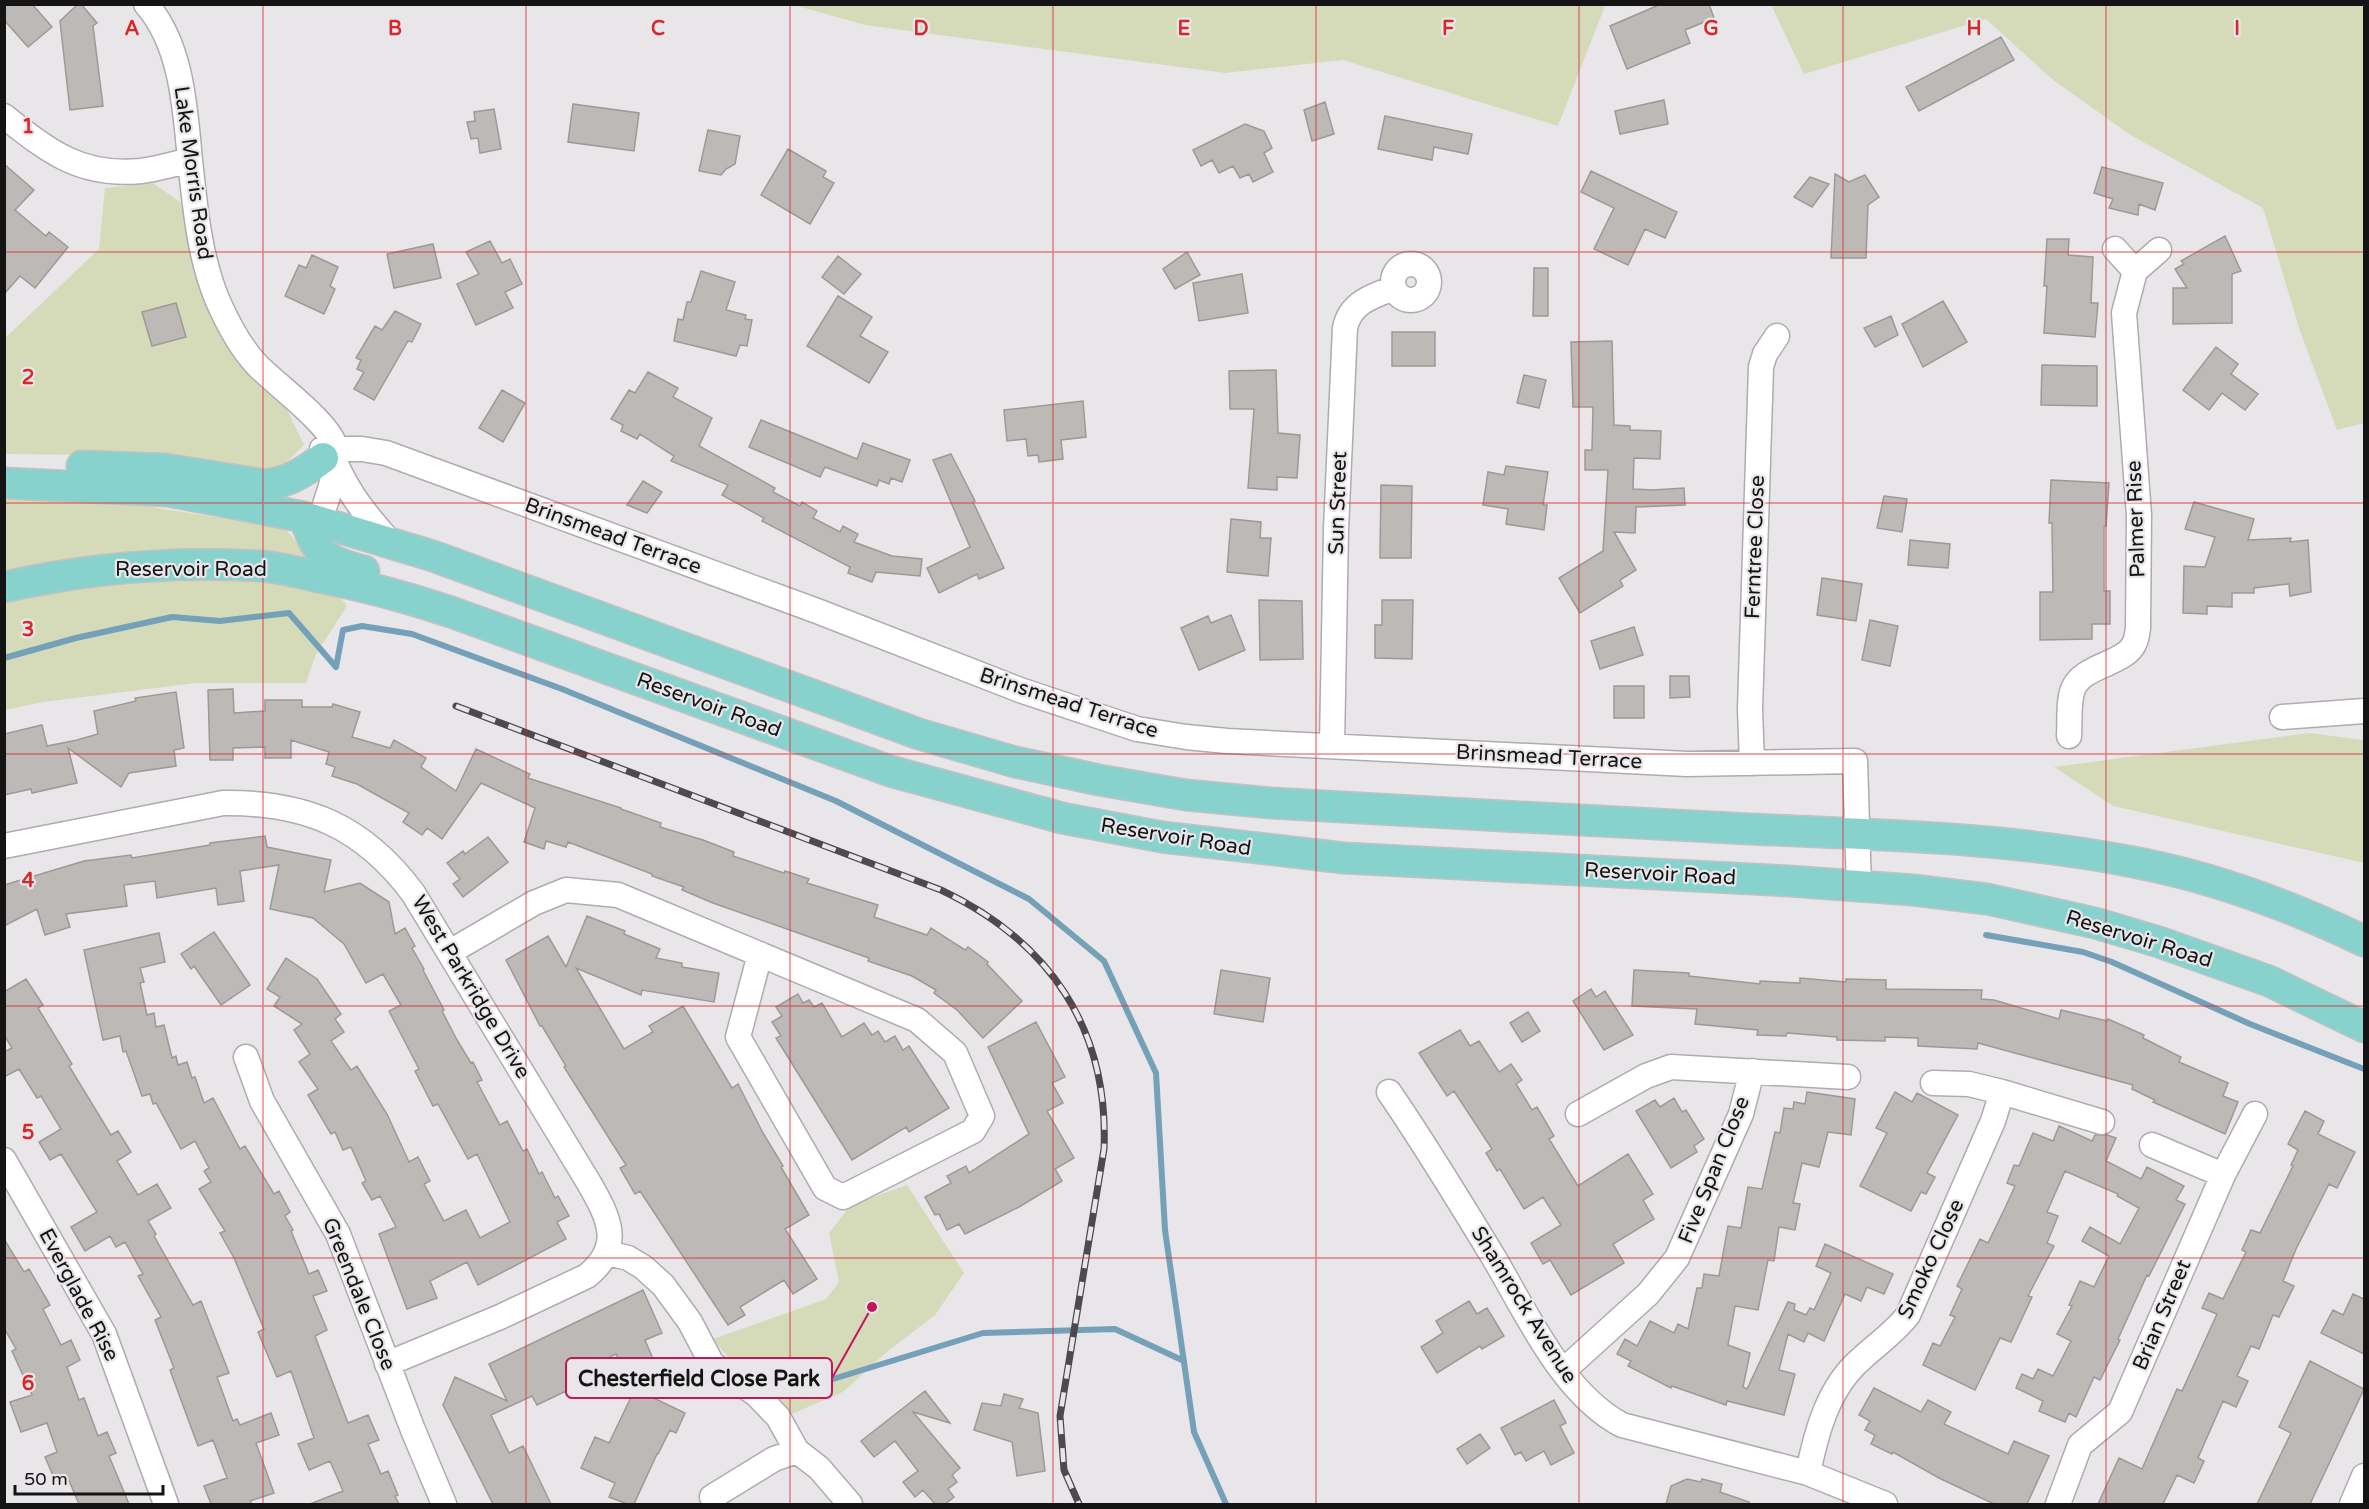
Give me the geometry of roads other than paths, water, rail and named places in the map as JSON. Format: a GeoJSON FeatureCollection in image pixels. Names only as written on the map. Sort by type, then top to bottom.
{"type":"FeatureCollection","features":[{"type":"Feature","properties":{"kind":"main road"},"geometry":{"type":"LineString","coordinates":[[4,464],[165,469],[266,485],[282,483],[297,476],[329,454]]}},
{"type":"Feature","properties":{"kind":"main road","name":"Reservoir Road"},"geometry":{"type":"LineString","coordinates":[[4,483],[168,491],[312,526],[390,542],[919,734],[1015,762],[1099,780],[1186,795],[1282,803],[1998,843],[2133,862],[2196,876],[2263,898],[2364,941]]}},
{"type":"Feature","properties":{"kind":"main road"},"geometry":{"type":"LineString","coordinates":[[262,566],[290,556],[312,526]]}},
{"type":"Feature","properties":{"kind":"main road"},"geometry":{"type":"LineString","coordinates":[[312,526],[317,548],[335,564],[405,582],[529,624],[603,654],[649,676],[683,696]]}},
{"type":"Feature","properties":{"kind":"main road","name":"Reservoir Road"},"geometry":{"type":"LineString","coordinates":[[4,587],[46,578],[112,569],[262,566],[389,592],[451,612],[890,771],[1062,818],[1162,837],[1344,858],[1450,862],[1913,890],[1987,899],[2095,923],[2159,942],[2269,981],[2364,1027]]}},
{"type":"Feature","properties":{"kind":"street","name":"Lake Morris Road"},"geometry":{"type":"LineString","coordinates":[[146,4],[158,18],[176,64],[187,119],[198,226],[206,265],[217,298],[235,336],[255,363],[289,396],[324,425],[329,454],[346,486],[357,505],[390,542]]}},
{"type":"Feature","properties":{"kind":"street"},"geometry":{"type":"LineString","coordinates":[[4,116],[39,143],[71,163],[94,170],[140,171],[190,160]]}},
{"type":"Feature","properties":{"kind":"street"},"geometry":{"type":"LineString","coordinates":[[2115,249],[2136,271],[2159,250]]}},
{"type":"Feature","properties":{"kind":"street","name":"Palmer Rise"},"geometry":{"type":"LineString","coordinates":[[2070,735],[2071,694],[2074,686],[2087,673],[2130,650],[2135,643],[2138,628],[2139,515],[2124,313],[2136,271]]}},
{"type":"Feature","properties":{"kind":"street","name":"Sun Street"},"geometry":{"type":"LineString","coordinates":[[1332,746],[1336,529],[1345,328],[1348,316],[1355,307],[1394,288]]}},
{"type":"Feature","properties":{"kind":"street","name":"Ferntree Close"},"geometry":{"type":"LineString","coordinates":[[1752,763],[1750,709],[1761,367],[1765,354],[1777,336]]}},
{"type":"Feature","properties":{"kind":"street","name":"Brinsmead Terrace"},"geometry":{"type":"LineString","coordinates":[[329,454],[386,453],[817,611],[1020,690],[1137,729],[1186,737],[1687,764],[1855,761],[1858,834]]}},
{"type":"Feature","properties":{"kind":"street"},"geometry":{"type":"LineString","coordinates":[[312,526],[329,454]]}},
{"type":"Feature","properties":{"kind":"street"},"geometry":{"type":"LineString","coordinates":[[2282,717],[2364,711]]}},
{"type":"Feature","properties":{"kind":"street","name":"West Parkridge Drive"},"geometry":{"type":"LineString","coordinates":[[4,846],[223,803],[257,803],[292,808],[319,818],[370,846],[401,877],[450,952],[604,1209],[611,1239],[608,1252]]}},
{"type":"Feature","properties":{"kind":"street"},"geometry":{"type":"LineString","coordinates":[[1858,834],[1859,887]]}},
{"type":"Feature","properties":{"kind":"street"},"geometry":{"type":"LineString","coordinates":[[450,952],[534,903],[566,891],[618,895],[760,954],[917,1020],[955,1053],[982,1116],[973,1131],[843,1197],[825,1188],[738,1037],[760,954]]}},
{"type":"Feature","properties":{"kind":"street","name":"Greendale Close"},"geometry":{"type":"LineString","coordinates":[[246,1057],[262,1101],[338,1234],[387,1364],[444,1504]]}},
{"type":"Feature","properties":{"kind":"street","name":"Five Span Close"},"geometry":{"type":"LineString","coordinates":[[1563,1371],[1648,1294],[1677,1258],[1741,1114],[1752,1071],[1671,1067],[1646,1076],[1578,1114]]}},
{"type":"Feature","properties":{"kind":"street"},"geometry":{"type":"LineString","coordinates":[[1752,1071],[1848,1077]]}},
{"type":"Feature","properties":{"kind":"street"},"geometry":{"type":"LineString","coordinates":[[1933,1083],[1969,1084],[2102,1122]]}},
{"type":"Feature","properties":{"kind":"street","name":"Shamrock Avenue"},"geometry":{"type":"LineString","coordinates":[[1389,1092],[1428,1148],[1563,1371],[1591,1405],[1622,1425],[1808,1473],[1885,1504]]}},
{"type":"Feature","properties":{"kind":"street","name":"Smoko Close"},"geometry":{"type":"LineString","coordinates":[[1808,1473],[1820,1422],[1842,1381],[1858,1361],[1899,1327],[1908,1315],[1993,1121],[2002,1092]]}},
{"type":"Feature","properties":{"kind":"street","name":"Brian Street"},"geometry":{"type":"LineString","coordinates":[[2058,1504],[2079,1445],[2120,1412],[2223,1175],[2255,1114]]}},
{"type":"Feature","properties":{"kind":"street"},"geometry":{"type":"LineString","coordinates":[[2152,1145],[2223,1175]]}},
{"type":"Feature","properties":{"kind":"street","name":"Everglade Rise"},"geometry":{"type":"LineString","coordinates":[[4,1160],[104,1334],[166,1504]]}},
{"type":"Feature","properties":{"kind":"street"},"geometry":{"type":"LineString","coordinates":[[387,1364],[572,1284],[599,1266],[608,1252],[628,1258],[643,1267],[663,1285],[690,1322],[712,1364],[756,1394],[778,1417],[797,1451],[819,1468],[850,1504]]}},
{"type":"Feature","properties":{"kind":"street"},"geometry":{"type":"LineString","coordinates":[[712,1497],[774,1459],[797,1451]]}},
{"type":"Feature","properties":{"kind":"street"},"geometry":{"type":"LineString","coordinates":[[2352,1504],[2364,1476]]}},
{"type":"Feature","properties":{"kind":"waterway"},"geometry":{"type":"LineString","coordinates":[[4,658],[76,638],[172,617],[220,621],[289,613],[336,667]]}},
{"type":"Feature","properties":{"kind":"waterway"},"geometry":{"type":"LineString","coordinates":[[336,667],[343,630],[362,626],[412,634],[562,689],[836,801],[1029,899],[1104,961],[1156,1073],[1165,1230],[1194,1432],[1226,1504]]}},
{"type":"Feature","properties":{"kind":"waterway"},"geometry":{"type":"LineString","coordinates":[[1986,935],[2083,952],[2112,962],[2250,1024],[2364,1069]]}},
{"type":"Feature","properties":{"kind":"waterway"},"geometry":{"type":"LineString","coordinates":[[797,1390],[983,1333],[1115,1329],[1184,1361]]}},
{"type":"Feature","properties":{"kind":"railway"},"geometry":{"type":"LineString","coordinates":[[456,706],[941,890],[979,911],[1013,935],[1041,962],[1065,993],[1083,1027],[1096,1065],[1103,1105],[1104,1149],[1060,1416],[1064,1470],[1079,1504]]}},
{"type":"Feature","properties":{"kind":"place","name":"Chesterfield Close Park"},"geometry":{"type":"Point","coordinates":[872,1307]}}]}
